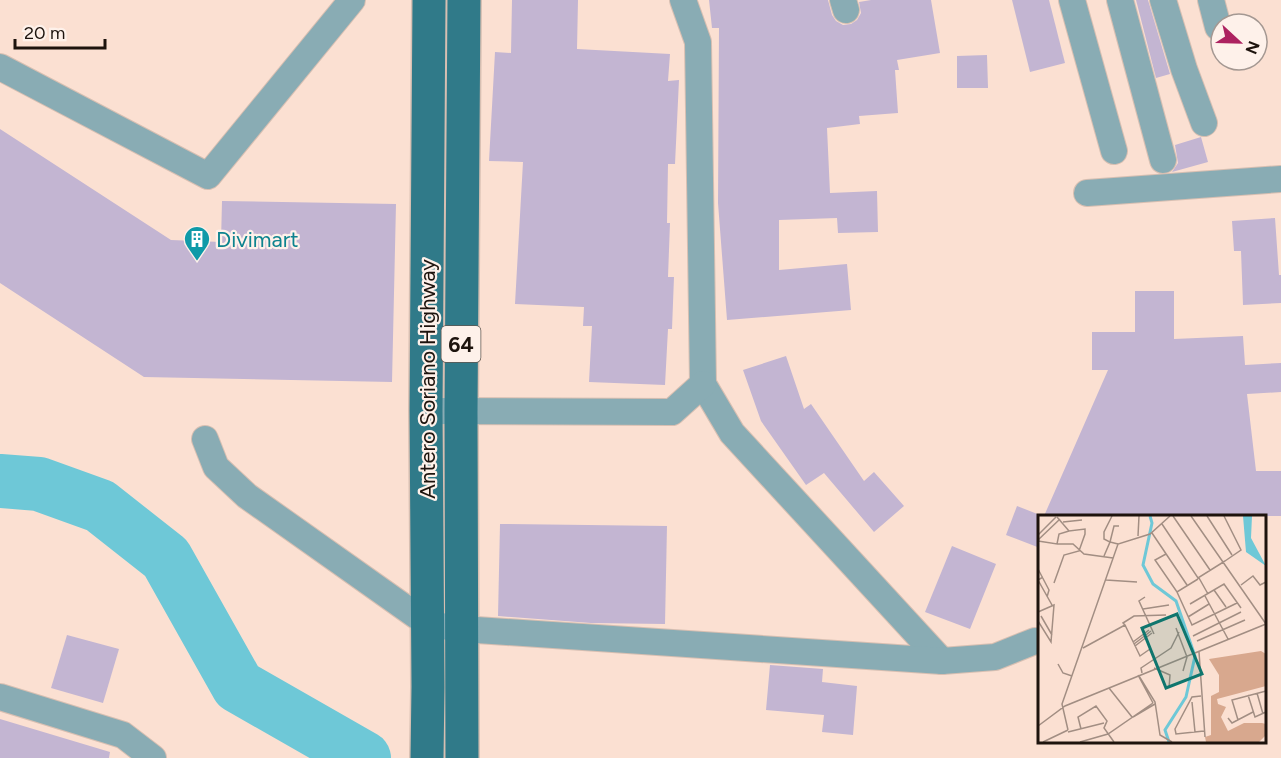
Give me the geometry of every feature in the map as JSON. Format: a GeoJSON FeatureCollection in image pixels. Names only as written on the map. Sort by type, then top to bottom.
{"type":"FeatureCollection","features":[{"type":"Feature","properties":{"kind":"main road","name":"Antero Soriano Highway"},"geometry":{"type":"LineString","coordinates":[[427,758],[426,411],[429,0]]}},
{"type":"Feature","properties":{"kind":"main road","name":"Antero Soriano Highway"},"geometry":{"type":"LineString","coordinates":[[462,758],[461,412],[464,0]]}},
{"type":"Feature","properties":{"kind":"street"},"geometry":{"type":"LineString","coordinates":[[0,67],[208,176],[352,0]]}},
{"type":"Feature","properties":{"kind":"street"},"geometry":{"type":"LineString","coordinates":[[683,0],[698,42],[704,384],[732,433],[942,661]]}},
{"type":"Feature","properties":{"kind":"street"},"geometry":{"type":"LineString","coordinates":[[1072,0],[1114,151]]}},
{"type":"Feature","properties":{"kind":"street"},"geometry":{"type":"LineString","coordinates":[[1120,0],[1163,160]]}},
{"type":"Feature","properties":{"kind":"street"},"geometry":{"type":"LineString","coordinates":[[1164,0],[1184,69],[1204,123]]}},
{"type":"Feature","properties":{"kind":"street"},"geometry":{"type":"LineString","coordinates":[[1087,193],[1281,179]]}},
{"type":"Feature","properties":{"kind":"street"},"geometry":{"type":"LineString","coordinates":[[426,411],[672,412],[704,384]]}},
{"type":"Feature","properties":{"kind":"street"},"geometry":{"type":"LineString","coordinates":[[205,438],[216,467],[247,496],[428,624],[462,629],[942,661],[995,657],[1035,641]]}},
{"type":"Feature","properties":{"kind":"street"},"geometry":{"type":"LineString","coordinates":[[0,697],[123,735],[153,758]]}},
{"type":"Feature","properties":{"kind":"building"},"geometry":{"type":"Polygon","coordinates":[[[512,0],[578,0],[577,49],[670,54],[668,81],[679,80],[675,164],[668,164],[667,223],[670,223],[668,277],[674,277],[672,329],[668,329],[665,385],[589,382],[592,326],[583,326],[584,307],[515,304],[523,162],[489,161],[495,52],[511,53],[512,0]]]}},
{"type":"Feature","properties":{"kind":"building"},"geometry":{"type":"Polygon","coordinates":[[[709,0],[828,0],[832,15],[843,25],[857,20],[861,13],[859,2],[931,0],[940,53],[897,60],[899,70],[895,70],[898,113],[859,116],[860,124],[827,128],[830,193],[877,191],[878,232],[838,233],[837,218],[779,220],[779,270],[847,264],[851,310],[727,320],[718,203],[719,28],[712,28],[709,0]]]}},
{"type":"Feature","properties":{"kind":"building"},"geometry":{"type":"Polygon","coordinates":[[[1012,0],[1049,0],[1065,63],[1030,72],[1012,0]]]}},
{"type":"Feature","properties":{"kind":"building"},"geometry":{"type":"Polygon","coordinates":[[[1136,0],[1148,0],[1170,74],[1156,78],[1136,0]]]}},
{"type":"Feature","properties":{"kind":"building"},"geometry":{"type":"Polygon","coordinates":[[[987,55],[988,88],[957,88],[957,56],[987,55]]]}},
{"type":"Feature","properties":{"kind":"building","name":"Divimart"},"geometry":{"type":"Polygon","coordinates":[[[0,129],[171,240],[221,242],[222,201],[396,204],[392,382],[144,377],[0,283],[0,129]]]}},
{"type":"Feature","properties":{"kind":"building"},"geometry":{"type":"Polygon","coordinates":[[[1201,137],[1208,162],[1172,172],[1178,163],[1175,145],[1201,137]]]}},
{"type":"Feature","properties":{"kind":"building"},"geometry":{"type":"Polygon","coordinates":[[[1275,218],[1279,275],[1281,275],[1281,303],[1243,305],[1241,251],[1234,251],[1232,221],[1275,218]]]}},
{"type":"Feature","properties":{"kind":"building"},"geometry":{"type":"Polygon","coordinates":[[[1135,291],[1174,291],[1174,339],[1243,336],[1245,365],[1281,363],[1281,392],[1247,394],[1256,471],[1281,471],[1281,516],[1044,515],[1108,370],[1092,370],[1092,332],[1135,332],[1135,291]]]}},
{"type":"Feature","properties":{"kind":"building"},"geometry":{"type":"Polygon","coordinates":[[[786,356],[804,409],[811,404],[864,481],[874,472],[904,506],[874,532],[824,473],[806,485],[761,421],[743,370],[786,356]]]}},
{"type":"Feature","properties":{"kind":"building"},"geometry":{"type":"Polygon","coordinates":[[[1017,506],[1040,515],[1038,515],[1038,547],[1006,535],[1017,506]]]}},
{"type":"Feature","properties":{"kind":"building"},"geometry":{"type":"Polygon","coordinates":[[[500,524],[667,526],[665,624],[591,623],[498,616],[500,524]]]}},
{"type":"Feature","properties":{"kind":"building"},"geometry":{"type":"Polygon","coordinates":[[[952,546],[996,564],[970,629],[925,612],[952,546]]]}},
{"type":"Feature","properties":{"kind":"building"},"geometry":{"type":"Polygon","coordinates":[[[67,635],[119,649],[103,703],[51,688],[67,635]]]}},
{"type":"Feature","properties":{"kind":"building"},"geometry":{"type":"Polygon","coordinates":[[[770,665],[823,669],[822,682],[857,686],[853,735],[822,732],[824,715],[766,710],[770,665]]]}},
{"type":"Feature","properties":{"kind":"building"},"geometry":{"type":"Polygon","coordinates":[[[0,719],[110,752],[109,758],[0,758],[0,719]]]}},
{"type":"Feature","properties":{"kind":"waterway"},"geometry":{"type":"LineString","coordinates":[[0,481],[39,484],[100,506],[166,558],[238,686],[364,758]]}},
{"type":"Feature","properties":{"kind":"place","name":"Divimart"},"geometry":{"type":"Point","coordinates":[197,262]}}]}
